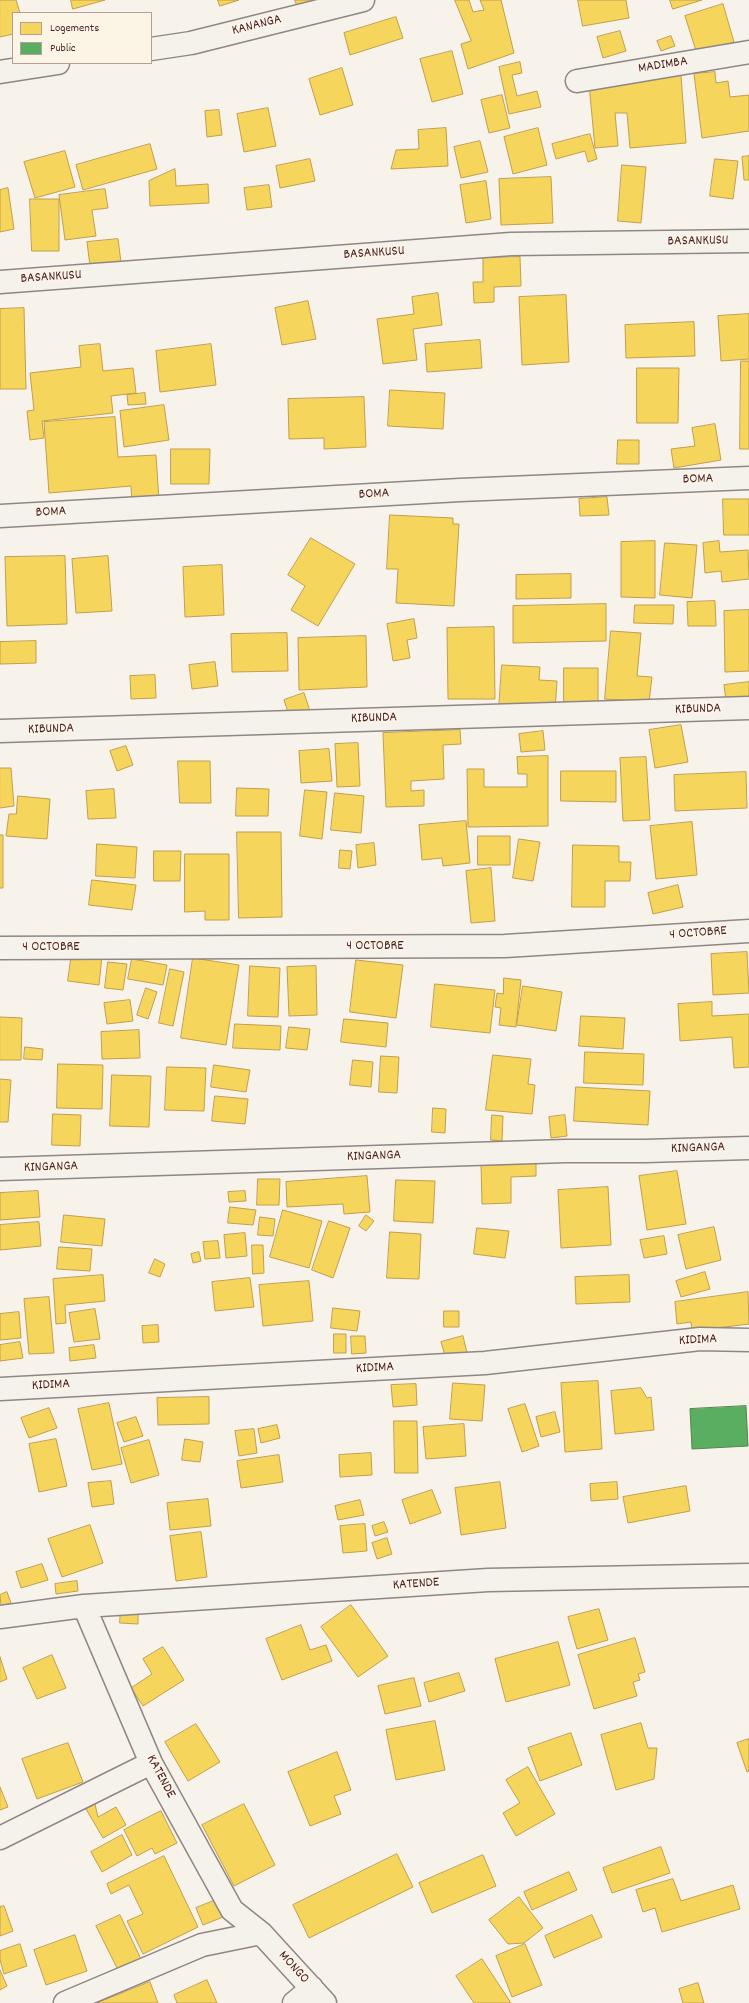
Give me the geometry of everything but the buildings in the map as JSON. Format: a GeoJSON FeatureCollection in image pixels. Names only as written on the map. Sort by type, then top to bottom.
{"type":"FeatureCollection","features":[{"type":"Feature","properties":{"kind":"street","name":"KANANGA"},"geometry":{"type":"LineString","coordinates":[[152,49],[191,43],[363,0]]}},
{"type":"Feature","properties":{"kind":"street","name":"MADIMBA"},"geometry":{"type":"LineString","coordinates":[[577,81],[749,52]]}},
{"type":"Feature","properties":{"kind":"street"},"geometry":{"type":"LineString","coordinates":[[0,72],[52,64]]}},
{"type":"Feature","properties":{"kind":"street","name":"BASANKUSU"},"geometry":{"type":"LineString","coordinates":[[0,282],[511,244],[749,242]]}},
{"type":"Feature","properties":{"kind":"street","name":"BOMA"},"geometry":{"type":"LineString","coordinates":[[0,516],[460,490],[749,478]]}},
{"type":"Feature","properties":{"kind":"street","name":"KIBUNDA"},"geometry":{"type":"LineString","coordinates":[[0,731],[749,708]]}},
{"type":"Feature","properties":{"kind":"street","name":"4 OCTOBRE"},"geometry":{"type":"LineString","coordinates":[[0,948],[505,946],[749,931]]}},
{"type":"Feature","properties":{"kind":"street","name":"KINGANGA"},"geometry":{"type":"LineString","coordinates":[[0,1169],[558,1151],[645,1151],[749,1148]]}},
{"type":"Feature","properties":{"kind":"street","name":"KIDIMA"},"geometry":{"type":"LineString","coordinates":[[0,1389],[485,1363],[700,1339],[749,1340]]}},
{"type":"Feature","properties":{"kind":"street","name":"KATENDE"},"geometry":{"type":"LineString","coordinates":[[0,1617],[84,1606],[488,1580],[749,1575]]}},
{"type":"Feature","properties":{"kind":"street","name":"KATENDE"},"geometry":{"type":"LineString","coordinates":[[84,1606],[151,1763],[232,1910],[261,1933]]}},
{"type":"Feature","properties":{"kind":"street"},"geometry":{"type":"LineString","coordinates":[[0,1838],[151,1763]]}},
{"type":"Feature","properties":{"kind":"street"},"geometry":{"type":"LineString","coordinates":[[65,2003],[202,1945],[261,1933]]}},
{"type":"Feature","properties":{"kind":"street","name":"MONGO"},"geometry":{"type":"LineString","coordinates":[[261,1933],[318,1996]]}},
{"type":"Feature","properties":{"kind":"street"},"geometry":{"type":"LineString","coordinates":[[294,2003],[318,1996]]}}]}
